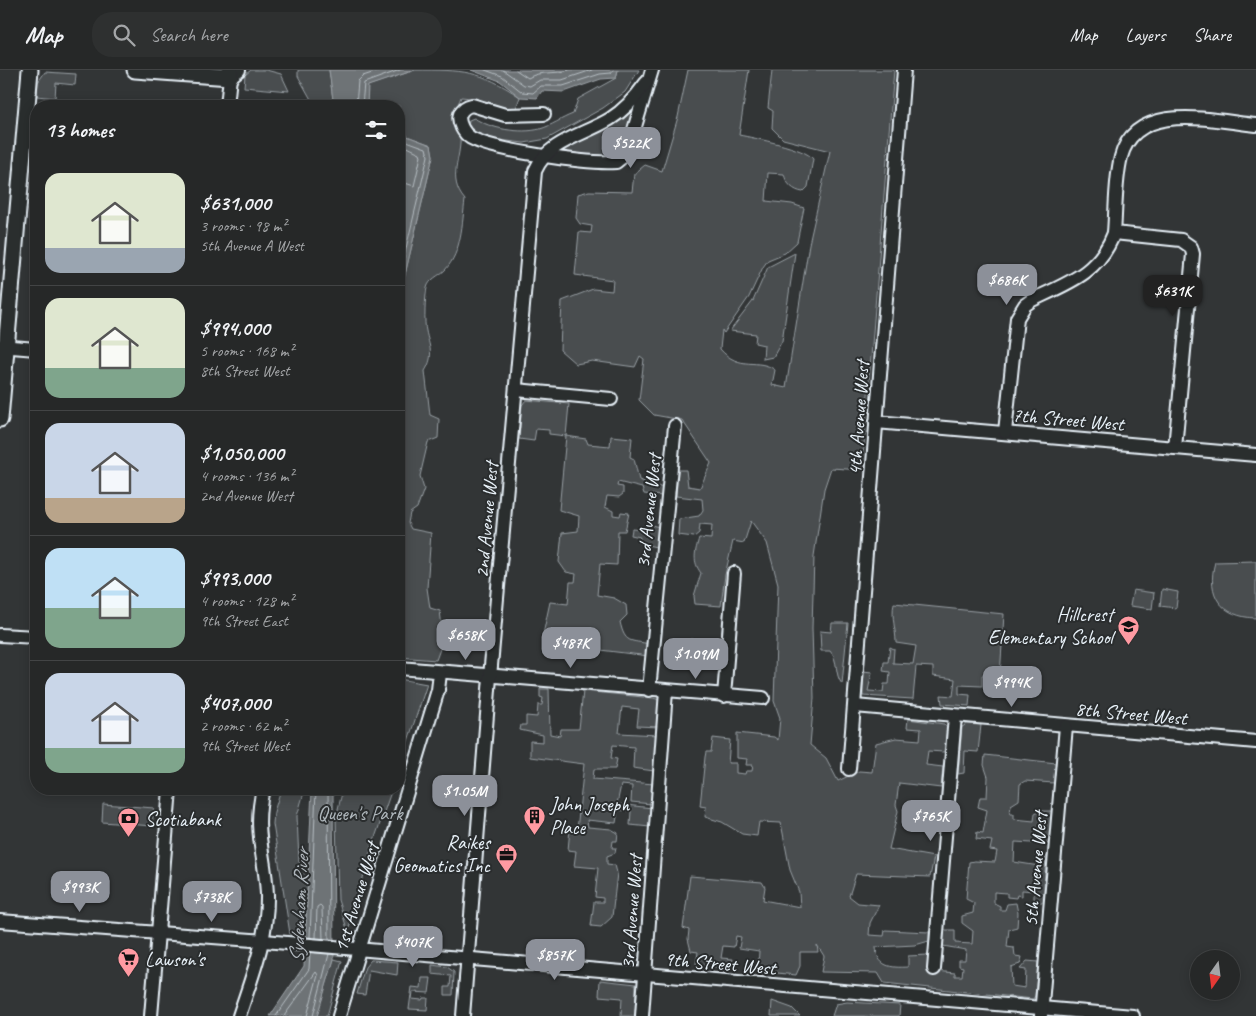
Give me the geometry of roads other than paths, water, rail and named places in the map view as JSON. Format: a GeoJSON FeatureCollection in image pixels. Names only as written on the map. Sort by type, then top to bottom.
{"type":"FeatureCollection","features":[{"type":"Feature","properties":{"kind":"main road"},"geometry":{"type":"LineString","coordinates":[[0,419],[3,347],[30,70]]}},
{"type":"Feature","properties":{"kind":"main road"},"geometry":{"type":"LineString","coordinates":[[135,70],[233,72]]}},
{"type":"Feature","properties":{"kind":"street"},"geometry":{"type":"LineString","coordinates":[[544,156],[557,146],[611,118],[629,105],[646,83],[652,70]]}},
{"type":"Feature","properties":{"kind":"street","name":"4th Avenue West"},"geometry":{"type":"LineString","coordinates":[[849,769],[904,70]]}},
{"type":"Feature","properties":{"kind":"street"},"geometry":{"type":"LineString","coordinates":[[228,100],[233,72]]}},
{"type":"Feature","properties":{"kind":"street"},"geometry":{"type":"LineString","coordinates":[[544,114],[505,114],[472,105],[466,106],[460,115],[460,123],[471,138],[544,156],[609,162],[622,158],[627,153],[644,101],[646,83]]}},
{"type":"Feature","properties":{"kind":"street"},"geometry":{"type":"LineString","coordinates":[[1006,432],[1015,326],[1020,311],[1032,300],[1084,275],[1111,241],[1114,233],[1122,156],[1126,146],[1138,131],[1146,125],[1165,118],[1256,125]]}},
{"type":"Feature","properties":{"kind":"street","name":"2nd Avenue West"},"geometry":{"type":"LineString","coordinates":[[463,1016],[533,180],[538,164],[544,156]]}},
{"type":"Feature","properties":{"kind":"street"},"geometry":{"type":"LineString","coordinates":[[1114,233],[1182,240],[1191,247],[1193,254],[1175,448]]}},
{"type":"Feature","properties":{"kind":"street"},"geometry":{"type":"LineString","coordinates":[[3,347],[30,349]]}},
{"type":"Feature","properties":{"kind":"street"},"geometry":{"type":"LineString","coordinates":[[516,390],[611,399]]}},
{"type":"Feature","properties":{"kind":"street","name":"7th Street West"},"geometry":{"type":"LineString","coordinates":[[876,422],[1256,455]]}},
{"type":"Feature","properties":{"kind":"street","name":"3rd Avenue West"},"geometry":{"type":"LineString","coordinates":[[649,690],[675,426]]}},
{"type":"Feature","properties":{"kind":"street"},"geometry":{"type":"LineString","coordinates":[[724,696],[734,573]]}},
{"type":"Feature","properties":{"kind":"street"},"geometry":{"type":"LineString","coordinates":[[0,634],[30,637]]}},
{"type":"Feature","properties":{"kind":"street"},"geometry":{"type":"LineString","coordinates":[[405,669],[763,698]]}},
{"type":"Feature","properties":{"kind":"street","name":"1st Avenue West"},"geometry":{"type":"LineString","coordinates":[[339,1016],[438,690],[440,673]]}},
{"type":"Feature","properties":{"kind":"street","name":"3rd Avenue West"},"geometry":{"type":"LineString","coordinates":[[642,1016],[666,691]]}},
{"type":"Feature","properties":{"kind":"street","name":"8th Street West"},"geometry":{"type":"LineString","coordinates":[[855,706],[1256,742]]}},
{"type":"Feature","properties":{"kind":"street"},"geometry":{"type":"LineString","coordinates":[[934,970],[955,716]]}},
{"type":"Feature","properties":{"kind":"street","name":"5th Avenue West"},"geometry":{"type":"LineString","coordinates":[[1041,1012],[1066,726]]}},
{"type":"Feature","properties":{"kind":"street"},"geometry":{"type":"LineString","coordinates":[[151,1016],[170,795]]}},
{"type":"Feature","properties":{"kind":"street"},"geometry":{"type":"LineString","coordinates":[[239,1016],[264,941],[266,894],[259,845],[258,813],[262,795]]}},
{"type":"Feature","properties":{"kind":"street","name":"9th Street West"},"geometry":{"type":"LineString","coordinates":[[0,921],[264,941],[1041,1012],[1133,1016]]}},
{"type":"Feature","properties":{"kind":"water"},"geometry":{"type":"Polygon","coordinates":[[[329,70],[415,70],[368,86],[367,100],[333,100],[329,70]]]}},
{"type":"Feature","properties":{"kind":"water"},"geometry":{"type":"Polygon","coordinates":[[[471,70],[618,70],[616,78],[601,79],[564,92],[542,91],[537,98],[520,97],[500,81],[471,70]]]}},
{"type":"Feature","properties":{"kind":"water"},"geometry":{"type":"Polygon","coordinates":[[[405,131],[407,136],[431,145],[433,156],[405,275],[405,131]]]}},
{"type":"Feature","properties":{"kind":"water"},"geometry":{"type":"Polygon","coordinates":[[[312,795],[333,795],[334,959],[317,1016],[270,1016],[304,966],[312,795]]]}},
{"type":"Feature","properties":{"kind":"place","name":"Hillcrest Elementary School"},"geometry":{"type":"Point","coordinates":[1129,645]}},
{"type":"Feature","properties":{"kind":"place","name":"John Joseph Place"},"geometry":{"type":"Point","coordinates":[534,835]}},
{"type":"Feature","properties":{"kind":"place","name":"Scotiabank"},"geometry":{"type":"Point","coordinates":[129,838]}},
{"type":"Feature","properties":{"kind":"place","name":"Raikes Geomatics Inc"},"geometry":{"type":"Point","coordinates":[506,873]}},
{"type":"Feature","properties":{"kind":"place","name":"Lawson's"},"geometry":{"type":"Point","coordinates":[129,978]}},
{"type":"Feature","properties":{"kind":"park label","name":"Queen's Park"},"geometry":{"type":"Point","coordinates":[360,813]}},
{"type":"Feature","properties":{"kind":"water label","name":"Sydenham River"},"geometry":{"type":"Point","coordinates":[299,906]}}]}
